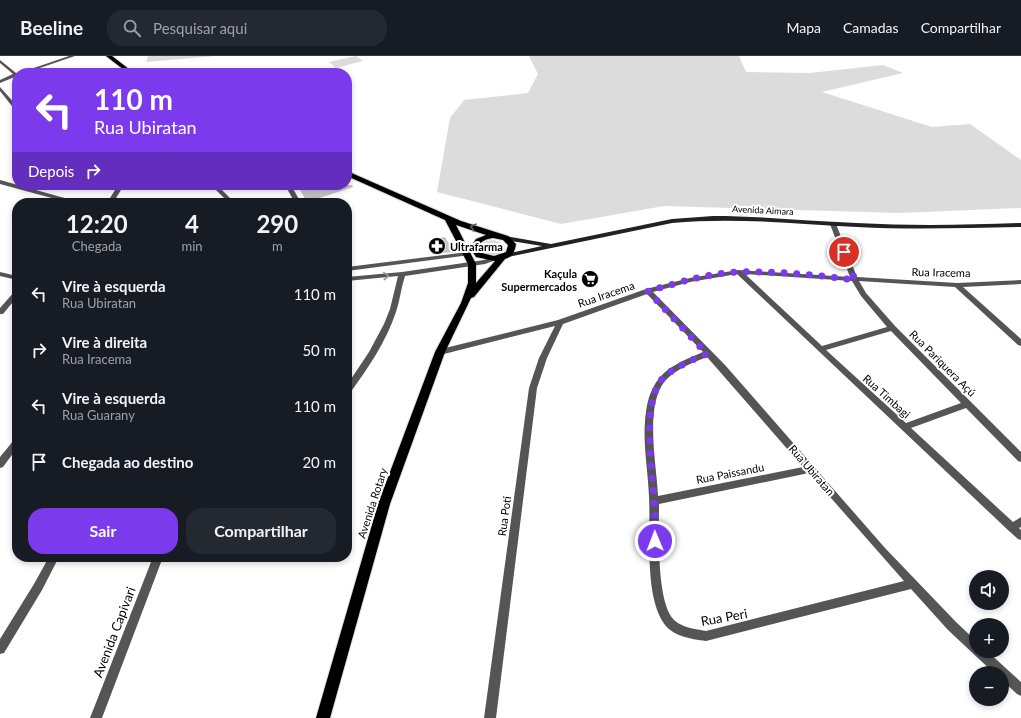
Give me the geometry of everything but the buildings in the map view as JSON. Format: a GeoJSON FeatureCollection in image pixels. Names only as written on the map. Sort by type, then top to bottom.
{"type":"FeatureCollection","features":[{"type":"Feature","properties":{"kind":"main road"},"geometry":{"type":"LineString","coordinates":[[109,56],[125,68]]}},
{"type":"Feature","properties":{"kind":"main road"},"geometry":{"type":"LineString","coordinates":[[352,176],[458,223],[501,237],[561,245]]}},
{"type":"Feature","properties":{"kind":"main road","name":"Avenida Aimara"},"geometry":{"type":"LineString","coordinates":[[502,257],[672,221],[699,218],[747,217],[833,224],[949,227],[1021,225]]}},
{"type":"Feature","properties":{"kind":"main road","name":"Avenida Rotary"},"geometry":{"type":"LineString","coordinates":[[323,718],[384,504],[440,352],[465,303],[473,277],[472,264],[468,254],[448,218]]}},
{"type":"Feature","properties":{"kind":"main road"},"geometry":{"type":"LineString","coordinates":[[501,237],[512,244],[511,252],[502,257],[479,255],[474,248],[478,241],[482,238],[501,237]]}},
{"type":"Feature","properties":{"kind":"main road","name":"Avenida Rotary"},"geometry":{"type":"LineString","coordinates":[[465,303],[502,257]]}},
{"type":"Feature","properties":{"kind":"street"},"geometry":{"type":"LineString","coordinates":[[36,68],[73,56]]}},
{"type":"Feature","properties":{"kind":"street"},"geometry":{"type":"LineString","coordinates":[[0,61],[12,70]]}},
{"type":"Feature","properties":{"kind":"street"},"geometry":{"type":"LineString","coordinates":[[0,82],[12,77]]}},
{"type":"Feature","properties":{"kind":"street"},"geometry":{"type":"LineString","coordinates":[[0,88],[12,103]]}},
{"type":"Feature","properties":{"kind":"street"},"geometry":{"type":"LineString","coordinates":[[1,183],[12,186]]}},
{"type":"Feature","properties":{"kind":"street"},"geometry":{"type":"LineString","coordinates":[[27,190],[57,198]]}},
{"type":"Feature","properties":{"kind":"street"},"geometry":{"type":"LineString","coordinates":[[219,190],[227,198]]}},
{"type":"Feature","properties":{"kind":"street","name":"Rua Pariquera Açú"},"geometry":{"type":"LineString","coordinates":[[833,224],[855,280],[863,294],[892,328],[1021,458]]}},
{"type":"Feature","properties":{"kind":"street"},"geometry":{"type":"LineString","coordinates":[[352,268],[468,254]]}},
{"type":"Feature","properties":{"kind":"street"},"geometry":{"type":"LineString","coordinates":[[352,279],[402,274],[472,264],[502,257]]}},
{"type":"Feature","properties":{"kind":"street","name":"Rua Iracema"},"geometry":{"type":"LineString","coordinates":[[440,352],[560,322],[648,291],[690,280],[738,272],[768,272],[855,280],[957,285],[1021,282]]}},
{"type":"Feature","properties":{"kind":"street","name":"Rua Timbagi"},"geometry":{"type":"LineString","coordinates":[[738,272],[1021,536]]}},
{"type":"Feature","properties":{"kind":"street"},"geometry":{"type":"LineString","coordinates":[[0,274],[12,277]]}},
{"type":"Feature","properties":{"kind":"street"},"geometry":{"type":"LineString","coordinates":[[352,384],[382,338],[393,312],[398,284],[402,274]]}},
{"type":"Feature","properties":{"kind":"street"},"geometry":{"type":"LineString","coordinates":[[957,285],[1021,343]]}},
{"type":"Feature","properties":{"kind":"street","name":"Rua Ubiratan"},"geometry":{"type":"LineString","coordinates":[[648,291],[707,354],[722,367],[882,551],[952,626],[969,642]]}},
{"type":"Feature","properties":{"kind":"street"},"geometry":{"type":"LineString","coordinates":[[0,312],[12,299]]}},
{"type":"Feature","properties":{"kind":"street","name":"Rua Poti"},"geometry":{"type":"LineString","coordinates":[[490,718],[533,388],[543,358],[560,322]]}},
{"type":"Feature","properties":{"kind":"street"},"geometry":{"type":"LineString","coordinates":[[820,349],[892,328]]}},
{"type":"Feature","properties":{"kind":"street","name":"Rua Peri"},"geometry":{"type":"LineString","coordinates":[[707,354],[675,369],[664,377],[657,387],[649,424],[654,501],[656,568],[660,606],[666,618],[675,626],[689,633],[706,636],[913,584]]}},
{"type":"Feature","properties":{"kind":"street"},"geometry":{"type":"LineString","coordinates":[[905,427],[968,404]]}},
{"type":"Feature","properties":{"kind":"street"},"geometry":{"type":"LineString","coordinates":[[0,464],[12,448]]}},
{"type":"Feature","properties":{"kind":"street","name":"Rua Paissandu"},"geometry":{"type":"LineString","coordinates":[[654,501],[811,469]]}},
{"type":"Feature","properties":{"kind":"street"},"geometry":{"type":"LineString","coordinates":[[1012,528],[1021,521]]}},
{"type":"Feature","properties":{"kind":"street"},"geometry":{"type":"LineString","coordinates":[[0,649],[38,587],[51,562]]}},
{"type":"Feature","properties":{"kind":"street","name":"Avenida Capivari"},"geometry":{"type":"LineString","coordinates":[[96,718],[156,562]]}},
{"type":"Feature","properties":{"kind":"street"},"geometry":{"type":"LineString","coordinates":[[987,658],[1021,690]]}},
{"type":"Feature","properties":{"kind":"shaded area"},"geometry":{"type":"Polygon","coordinates":[[[148,56],[216,56],[146,62],[148,56]]]}},
{"type":"Feature","properties":{"kind":"shaded area"},"geometry":{"type":"Polygon","coordinates":[[[356,56],[363,61],[336,68],[329,62],[356,56]]]}},
{"type":"Feature","properties":{"kind":"shaded area"},"geometry":{"type":"Polygon","coordinates":[[[529,56],[739,56],[746,72],[810,73],[883,65],[903,73],[822,92],[932,127],[970,124],[1021,160],[1021,208],[900,213],[664,206],[561,224],[437,192],[450,118],[464,100],[528,93],[538,74],[529,56]]]}},
{"type":"Feature","properties":{"kind":"shaded area"},"geometry":{"type":"Polygon","coordinates":[[[494,240],[504,244],[505,249],[503,252],[497,255],[491,255],[481,251],[481,244],[494,240]]]}},
{"type":"Feature","properties":{"kind":"place","name":"Ultrafarma"},"geometry":{"type":"Point","coordinates":[437,246]}},
{"type":"Feature","properties":{"kind":"place","name":"Kaçula Supermercados"},"geometry":{"type":"Point","coordinates":[590,279]}},
{"type":"Feature","properties":{"kind":"route"},"geometry":{"type":"LineString","coordinates":[[655,541],[649,424],[653,397],[657,387],[664,377],[687,362],[707,354],[648,291],[690,280],[738,272],[768,272],[826,276],[855,280],[844,252]]}}]}
